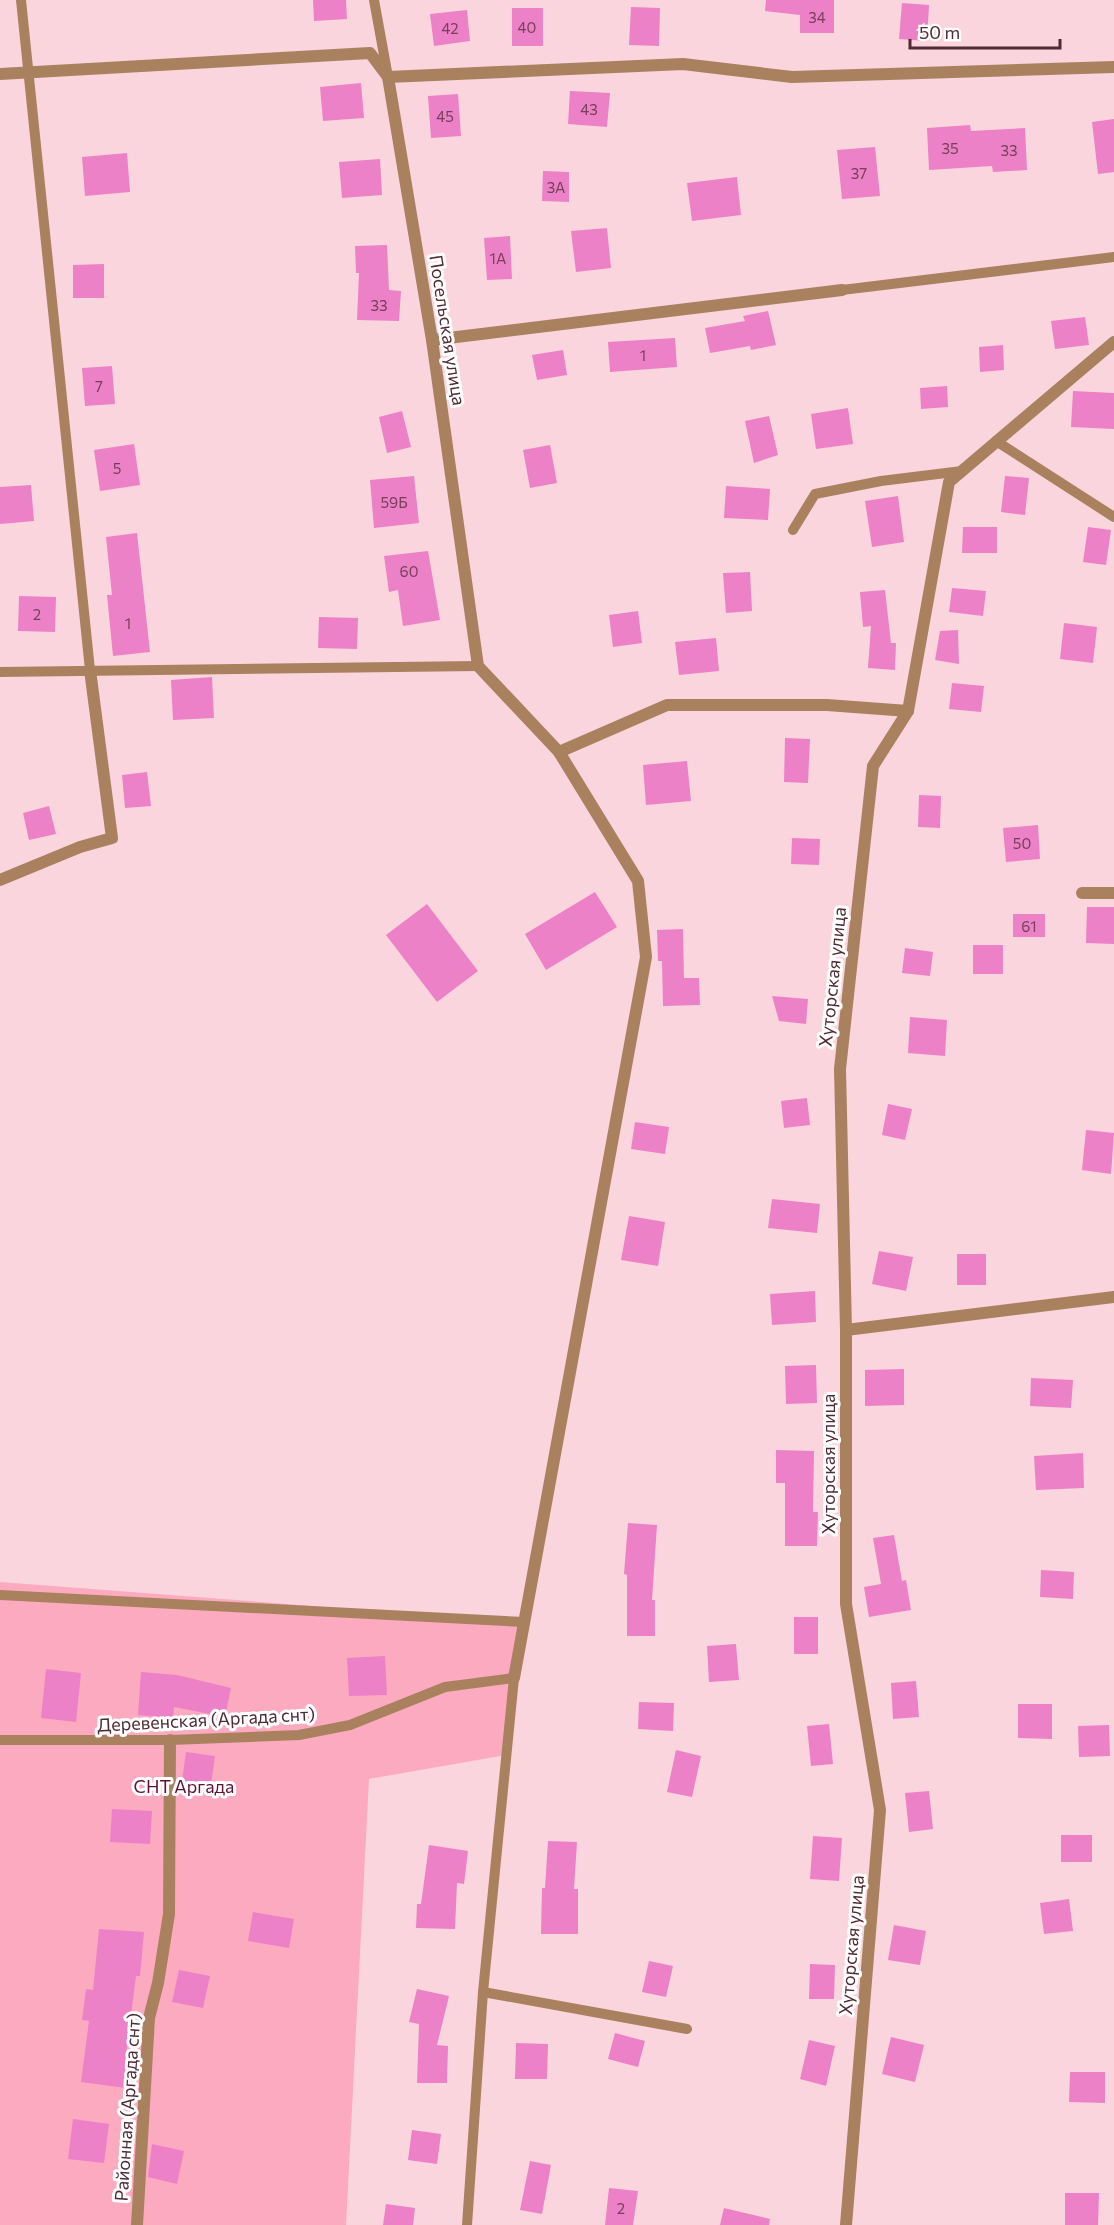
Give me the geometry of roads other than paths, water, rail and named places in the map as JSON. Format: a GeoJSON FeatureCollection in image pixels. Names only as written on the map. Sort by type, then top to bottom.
{"type":"FeatureCollection","features":[{"type":"Feature","properties":{"kind":"street"},"geometry":{"type":"LineString","coordinates":[[0,74],[370,53],[388,77],[683,64],[792,77],[1114,67]]}},
{"type":"Feature","properties":{"kind":"street","name":"Посельская улица"},"geometry":{"type":"LineString","coordinates":[[388,77],[432,340],[478,666]]}},
{"type":"Feature","properties":{"kind":"street"},"geometry":{"type":"LineString","coordinates":[[432,340],[842,290]]}},
{"type":"Feature","properties":{"kind":"street"},"geometry":{"type":"LineString","coordinates":[[559,752],[667,705],[827,705],[908,711],[949,482],[1114,342]]}},
{"type":"Feature","properties":{"kind":"street"},"geometry":{"type":"LineString","coordinates":[[478,666],[559,752],[638,881],[646,957],[514,1678]]}},
{"type":"Feature","properties":{"kind":"street"},"geometry":{"type":"LineString","coordinates":[[0,880],[80,847],[112,838],[90,670]]}},
{"type":"Feature","properties":{"kind":"street","name":"Хуторская улица"},"geometry":{"type":"LineString","coordinates":[[846,2225],[880,1810],[846,1604],[846,1330],[840,1069],[873,766],[908,711]]}},
{"type":"Feature","properties":{"kind":"street"},"geometry":{"type":"LineString","coordinates":[[1082,893],[1114,893]]}},
{"type":"Feature","properties":{"kind":"street"},"geometry":{"type":"LineString","coordinates":[[846,1330],[1114,1297]]}},
{"type":"Feature","properties":{"kind":"street","name":"Районная (Аргада снт)"},"geometry":{"type":"LineString","coordinates":[[138,2225],[149,2018],[158,1983],[168,1914],[170,1740]]}},
{"type":"Feature","properties":{"kind":"lane"},"geometry":{"type":"LineString","coordinates":[[21,0],[90,670]]}},
{"type":"Feature","properties":{"kind":"lane","name":"Посельская улица"},"geometry":{"type":"LineString","coordinates":[[374,0],[388,77]]}},
{"type":"Feature","properties":{"kind":"lane"},"geometry":{"type":"LineString","coordinates":[[842,290],[1114,257]]}},
{"type":"Feature","properties":{"kind":"lane"},"geometry":{"type":"LineString","coordinates":[[996,441],[1114,516]]}},
{"type":"Feature","properties":{"kind":"lane"},"geometry":{"type":"LineString","coordinates":[[793,530],[815,494],[881,481],[962,471]]}},
{"type":"Feature","properties":{"kind":"lane"},"geometry":{"type":"LineString","coordinates":[[0,672],[478,666]]}},
{"type":"Feature","properties":{"kind":"lane"},"geometry":{"type":"LineString","coordinates":[[0,1595],[524,1622]]}},
{"type":"Feature","properties":{"kind":"lane"},"geometry":{"type":"LineString","coordinates":[[467,2225],[483,1992],[514,1678]]}},
{"type":"Feature","properties":{"kind":"lane","name":"Деревенская (Аргада снт)"},"geometry":{"type":"LineString","coordinates":[[0,1740],[170,1740],[309,1733],[350,1725],[445,1688],[514,1678]]}},
{"type":"Feature","properties":{"kind":"lane"},"geometry":{"type":"LineString","coordinates":[[483,1992],[687,2030]]}},
{"type":"Feature","properties":{"kind":"park label","name":"СНТ Аргада"},"geometry":{"type":"Point","coordinates":[184,1786]}}]}
